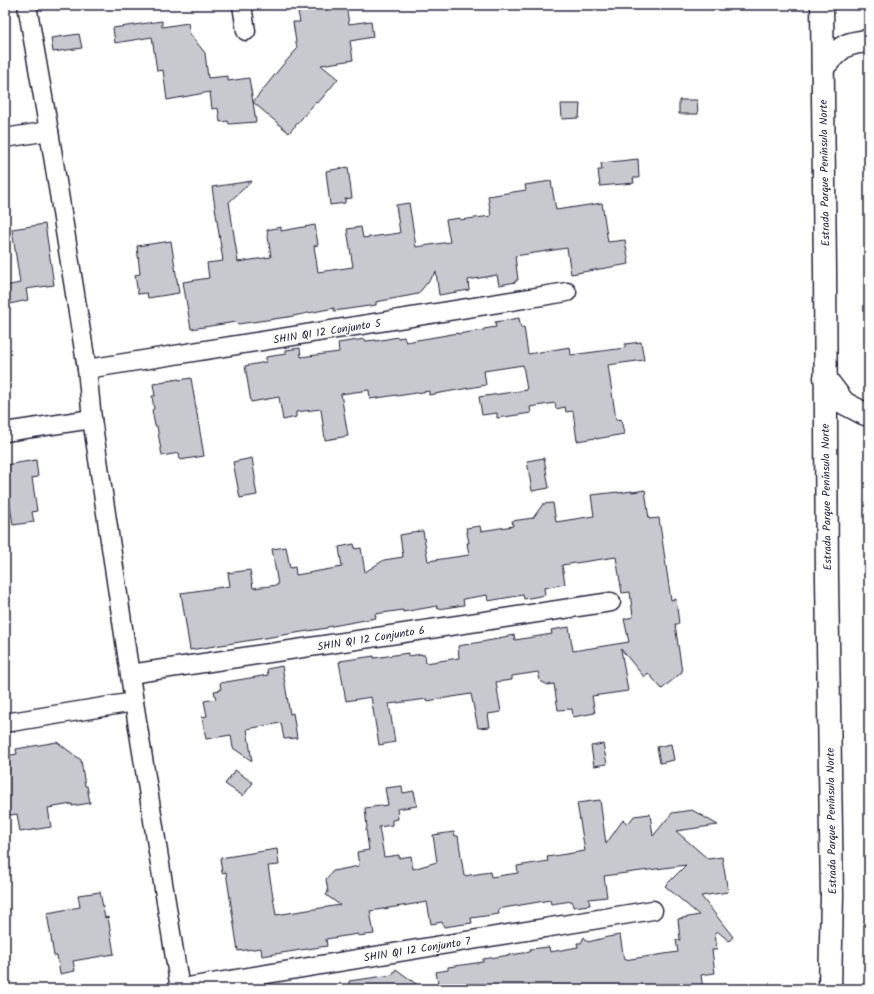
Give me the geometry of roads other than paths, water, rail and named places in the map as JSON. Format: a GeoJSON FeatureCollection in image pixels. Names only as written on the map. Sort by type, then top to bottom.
{"type":"FeatureCollection","features":[{"type":"Feature","properties":{"kind":"main road","name":"Estrada Parque Península Norte"},"geometry":{"type":"LineString","coordinates":[[822,5],[827,580],[832,895],[830,989]]}},
{"type":"Feature","properties":{"kind":"main road"},"geometry":{"type":"LineString","coordinates":[[823,67],[839,50],[846,45],[855,42],[869,41]]}},
{"type":"Feature","properties":{"kind":"main road"},"geometry":{"type":"LineString","coordinates":[[825,378],[844,403],[865,414],[869,414]]}},
{"type":"Feature","properties":{"kind":"street"},"geometry":{"type":"LineString","coordinates":[[27,5],[49,131],[87,369],[92,419],[179,989]]}},
{"type":"Feature","properties":{"kind":"street"},"geometry":{"type":"LineString","coordinates":[[242,5],[246,31]]}},
{"type":"Feature","properties":{"kind":"street"},"geometry":{"type":"LineString","coordinates":[[5,138],[49,131]]}},
{"type":"Feature","properties":{"kind":"street","name":"SHIN QI 12 Conjunto 5"},"geometry":{"type":"LineString","coordinates":[[87,369],[567,292]]}},
{"type":"Feature","properties":{"kind":"street"},"geometry":{"type":"LineString","coordinates":[[5,432],[92,419]]}},
{"type":"Feature","properties":{"kind":"street","name":"SHIN QI 12 Conjunto 6"},"geometry":{"type":"LineString","coordinates":[[130,674],[611,602]]}},
{"type":"Feature","properties":{"kind":"street"},"geometry":{"type":"LineString","coordinates":[[5,723],[134,702]]}},
{"type":"Feature","properties":{"kind":"street","name":"SHIN QI 12 Conjunto 7"},"geometry":{"type":"LineString","coordinates":[[179,989],[653,910]]}}]}
